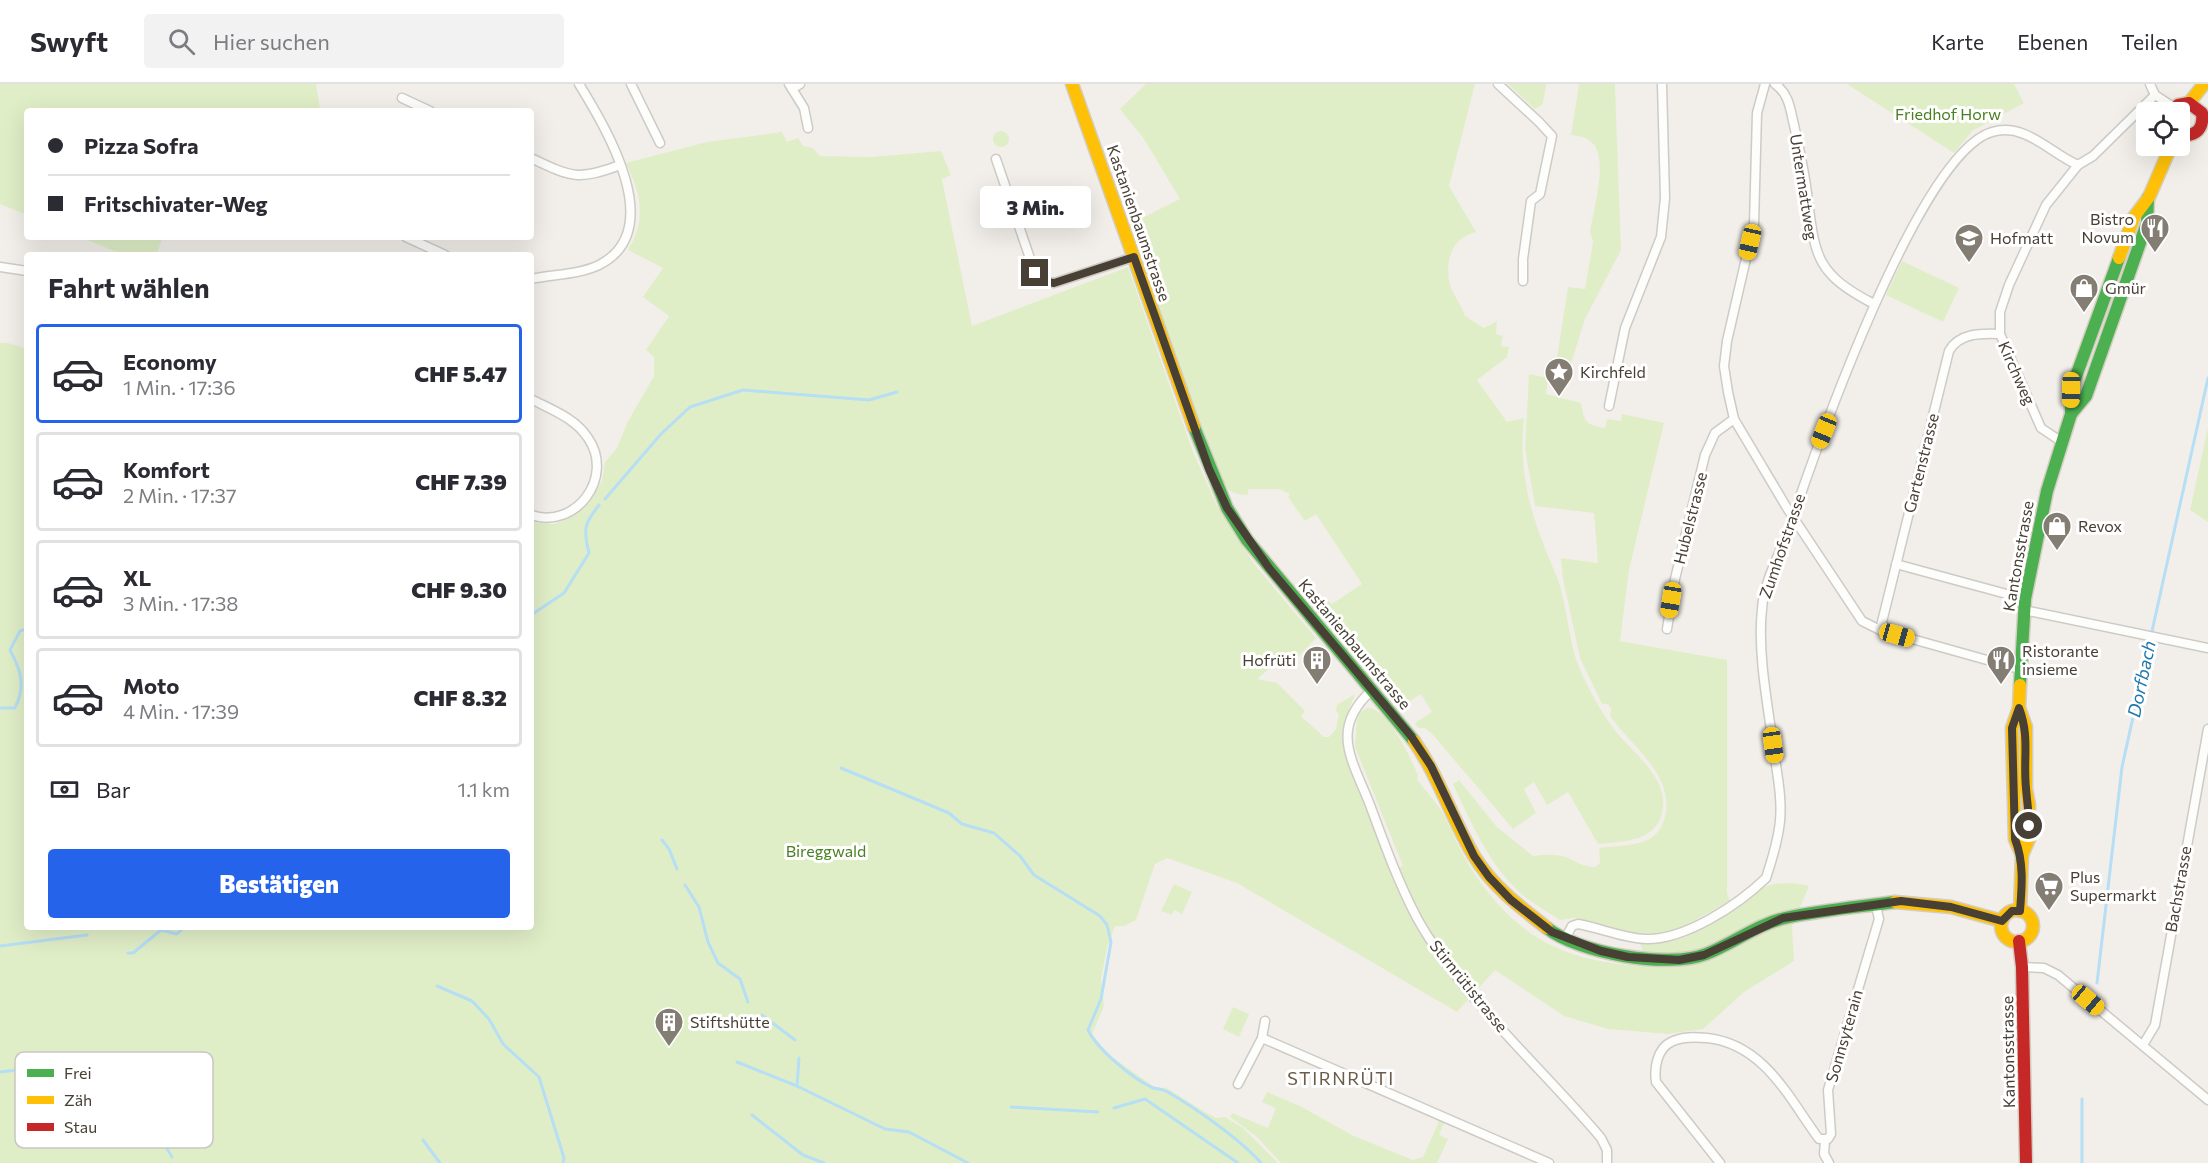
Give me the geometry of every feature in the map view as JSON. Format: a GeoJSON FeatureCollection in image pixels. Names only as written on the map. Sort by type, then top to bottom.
{"type":"FeatureCollection","features":[{"type":"Feature","properties":{"kind":"street"},"geometry":{"type":"LineString","coordinates":[[534,279],[584,271],[602,263],[621,245],[632,217],[629,189],[620,165],[600,119],[579,84]]}},
{"type":"Feature","properties":{"kind":"street"},"geometry":{"type":"LineString","coordinates":[[631,84],[660,143]]}},
{"type":"Feature","properties":{"kind":"street","name":"Kastanienbaumstrasse"},"geometry":{"type":"LineString","coordinates":[[1072,84],[1209,469],[1227,508],[1269,568],[1424,754],[1474,856],[1489,877],[1533,919],[1565,939],[1619,955],[1679,960],[1704,955],[1783,918],[1812,912],[1876,906],[1901,901],[1921,902],[2002,921]]}},
{"type":"Feature","properties":{"kind":"street"},"geometry":{"type":"LineString","coordinates":[[1498,84],[1551,136],[1540,194],[1531,201],[1523,259],[1523,281]]}},
{"type":"Feature","properties":{"kind":"street"},"geometry":{"type":"LineString","coordinates":[[1609,406],[1625,328],[1661,237],[1665,198],[1662,84]]}},
{"type":"Feature","properties":{"kind":"street"},"geometry":{"type":"LineString","coordinates":[[1765,84],[1757,113],[1754,224],[1727,341],[1724,366],[1734,419],[1857,617],[1869,627],[2019,669]]}},
{"type":"Feature","properties":{"kind":"street","name":"Untermattweg"},"geometry":{"type":"LineString","coordinates":[[1775,84],[1783,90],[1789,104],[1804,173],[1811,238],[1815,249],[1838,282],[1874,304]]}},
{"type":"Feature","properties":{"kind":"street"},"geometry":{"type":"LineString","coordinates":[[2150,84],[2164,102]]}},
{"type":"Feature","properties":{"kind":"street"},"geometry":{"type":"LineString","coordinates":[[2190,102],[2204,84]]}},
{"type":"Feature","properties":{"kind":"street"},"geometry":{"type":"LineString","coordinates":[[794,86],[804,108],[808,128]]}},
{"type":"Feature","properties":{"kind":"street","name":"Kirchweg"},"geometry":{"type":"LineString","coordinates":[[2062,442],[2042,428],[2000,334],[2000,312],[2008,285],[2037,220],[2078,165],[2093,156],[2156,94]]}},
{"type":"Feature","properties":{"kind":"street"},"geometry":{"type":"LineString","coordinates":[[402,98],[424,108]]}},
{"type":"Feature","properties":{"kind":"street"},"geometry":{"type":"LineString","coordinates":[[2190,104],[2199,108],[2206,125],[2190,135]]}},
{"type":"Feature","properties":{"kind":"street","name":"Zumhofstrasse"},"geometry":{"type":"LineString","coordinates":[[1565,939],[1572,926],[1578,924],[1626,937],[1648,939],[1672,935],[1697,926],[1766,878],[1773,859],[1780,819],[1760,635],[1762,608],[1814,454],[1874,304],[1907,234],[1928,201],[1958,160],[1979,139],[1992,132],[2018,132],[2078,165]]}},
{"type":"Feature","properties":{"kind":"street","name":"Kantonsstrasse"},"geometry":{"type":"LineString","coordinates":[[2020,911],[2022,855],[2029,839],[2029,806],[2026,789],[2026,727],[2019,708],[2019,669],[2024,604],[2040,519],[2071,414],[2071,390],[2074,380],[2134,217],[2148,197],[2166,156]]}},
{"type":"Feature","properties":{"kind":"street"},"geometry":{"type":"LineString","coordinates":[[534,159],[574,176],[588,176],[620,165]]}},
{"type":"Feature","properties":{"kind":"street"},"geometry":{"type":"LineString","coordinates":[[996,159],[1028,255],[1041,281],[1054,283],[1134,257]]}},
{"type":"Feature","properties":{"kind":"street"},"geometry":{"type":"LineString","coordinates":[[412,240],[438,252]]}},
{"type":"Feature","properties":{"kind":"street"},"geometry":{"type":"LineString","coordinates":[[0,267],[24,271]]}},
{"type":"Feature","properties":{"kind":"street","name":"Gartenstrasse"},"geometry":{"type":"LineString","coordinates":[[1880,630],[1950,348],[1957,340],[1969,336],[2000,334]]}},
{"type":"Feature","properties":{"kind":"street"},"geometry":{"type":"LineString","coordinates":[[534,401],[578,426],[590,440],[596,457],[596,471],[590,495],[573,511],[549,518],[534,516]]}},
{"type":"Feature","properties":{"kind":"street","name":"Hubelstrasse"},"geometry":{"type":"LineString","coordinates":[[1667,629],[1675,579],[1705,454],[1715,433],[1734,419]]}},
{"type":"Feature","properties":{"kind":"street"},"geometry":{"type":"LineString","coordinates":[[1896,564],[2024,604],[2146,636],[2208,648]]}},
{"type":"Feature","properties":{"kind":"street","name":"Stirnrütistrasse"},"geometry":{"type":"LineString","coordinates":[[1372,690],[1351,714],[1347,742],[1395,869],[1417,918],[1444,959],[1471,992],[1601,1138],[1607,1150],[1607,1163]]}},
{"type":"Feature","properties":{"kind":"street","name":"Bachstrasse"},"geometry":{"type":"LineString","coordinates":[[2143,1046],[2155,1025],[2208,729]]}},
{"type":"Feature","properties":{"kind":"street","name":"Sonnsyterain"},"geometry":{"type":"LineString","coordinates":[[1825,1141],[1831,1134],[1828,1090],[1879,919],[1876,906]]}},
{"type":"Feature","properties":{"kind":"street"},"geometry":{"type":"LineString","coordinates":[[2012,911],[2020,911],[2028,914],[2033,925],[2029,936],[2019,941],[2005,936],[2002,921],[2012,911]]}},
{"type":"Feature","properties":{"kind":"street","name":"Kantonsstrasse"},"geometry":{"type":"LineString","coordinates":[[2019,941],[2022,967],[2026,1163]]}},
{"type":"Feature","properties":{"kind":"street"},"geometry":{"type":"LineString","coordinates":[[2022,967],[2044,968],[2058,975],[2208,1100]]}},
{"type":"Feature","properties":{"kind":"street"},"geometry":{"type":"LineString","coordinates":[[1238,1084],[1262,1038],[1265,1021]]}},
{"type":"Feature","properties":{"kind":"street"},"geometry":{"type":"LineString","coordinates":[[1720,1163],[1656,1082],[1657,1062],[1665,1048],[1674,1040],[1689,1037],[1720,1040],[1742,1048],[1777,1079],[1819,1139],[1825,1141],[1824,1154],[1829,1163]]}},
{"type":"Feature","properties":{"kind":"street"},"geometry":{"type":"LineString","coordinates":[[1262,1038],[1549,1163]]}},
{"type":"Feature","properties":{"kind":"green space"},"geometry":{"type":"Polygon","coordinates":[[[0,84],[316,84],[320,108],[24,108],[24,214],[0,204],[0,84]]]}},
{"type":"Feature","properties":{"kind":"green space"},"geometry":{"type":"Polygon","coordinates":[[[1146,84],[1475,84],[1449,186],[1476,232],[1461,239],[1452,250],[1449,281],[1465,316],[1484,328],[1497,321],[1496,334],[1503,336],[1501,346],[1509,347],[1507,357],[1477,380],[1507,422],[1524,418],[1524,466],[1529,497],[1537,528],[1560,587],[1578,664],[1605,716],[1621,738],[1654,774],[1659,785],[1663,808],[1655,828],[1648,834],[1629,840],[1598,844],[1568,792],[1547,805],[1534,782],[1524,789],[1536,813],[1513,829],[1434,736],[1425,728],[1418,728],[1415,723],[1432,712],[1421,694],[1401,707],[1392,696],[1389,697],[1302,597],[1313,589],[1332,604],[1362,584],[1316,514],[1305,521],[1288,497],[1290,494],[1279,489],[1248,489],[1248,495],[1233,492],[1224,484],[1212,459],[1130,224],[1180,199],[1144,139],[1120,109],[1146,84]]]}},
{"type":"Feature","properties":{"kind":"green space"},"geometry":{"type":"Polygon","coordinates":[[[1508,84],[1546,84],[1543,104],[1535,109],[1508,84]]]}},
{"type":"Feature","properties":{"kind":"green space"},"geometry":{"type":"Polygon","coordinates":[[[1579,84],[1615,84],[1621,250],[1585,319],[1562,392],[1552,390],[1568,287],[1585,289],[1593,242],[1590,232],[1600,169],[1595,147],[1587,139],[1571,135],[1579,84]]]}},
{"type":"Feature","properties":{"kind":"green space","name":"Friedhof Horw"},"geometry":{"type":"Polygon","coordinates":[[[1847,84],[2014,84],[2024,103],[1972,131],[1954,153],[1847,84]]]}},
{"type":"Feature","properties":{"kind":"green space"},"geometry":{"type":"Polygon","coordinates":[[[1001,131],[1007,133],[1009,139],[1007,145],[1001,147],[995,145],[993,139],[995,133],[1001,131]]]}},
{"type":"Feature","properties":{"kind":"green space","name":"Bireggwald"},"geometry":{"type":"Polygon","coordinates":[[[782,132],[787,142],[798,138],[803,146],[813,148],[820,156],[871,157],[941,151],[951,175],[942,179],[972,326],[1128,267],[1193,452],[1217,506],[1255,565],[1316,638],[1295,660],[1288,653],[1257,679],[1277,683],[1305,711],[1301,716],[1324,737],[1329,737],[1336,729],[1339,714],[1336,711],[1337,705],[1355,694],[1344,723],[1343,748],[1392,870],[1403,866],[1355,747],[1359,713],[1367,708],[1375,710],[1390,724],[1410,758],[1418,775],[1417,779],[1439,808],[1474,873],[1491,896],[1528,932],[1549,944],[1594,960],[1649,966],[1639,941],[1665,941],[1690,935],[1758,890],[1790,883],[1809,886],[1792,926],[1794,961],[1744,992],[1703,1029],[1668,1034],[1608,1029],[1564,1016],[1495,970],[1457,1012],[1237,883],[1167,858],[1155,864],[1136,920],[1124,926],[1115,926],[1107,948],[1101,979],[1104,1006],[1092,1034],[1109,1055],[1162,1092],[1165,1087],[1216,1118],[1225,1117],[1243,1128],[1278,1163],[0,1163],[0,343],[24,348],[24,930],[534,930],[534,522],[553,524],[565,520],[589,503],[602,481],[605,462],[617,448],[627,423],[654,376],[654,357],[646,350],[669,316],[643,297],[663,268],[628,250],[638,228],[640,206],[626,163],[707,142],[782,132]]]}},
{"type":"Feature","properties":{"kind":"green space"},"geometry":{"type":"Polygon","coordinates":[[[87,240],[162,240],[157,252],[117,252],[87,240]]]}},
{"type":"Feature","properties":{"kind":"green space"},"geometry":{"type":"Polygon","coordinates":[[[1902,261],[1959,288],[1943,322],[1886,295],[1902,261]]]}},
{"type":"Feature","properties":{"kind":"green space"},"geometry":{"type":"Polygon","coordinates":[[[1529,374],[1548,378],[1546,394],[1581,403],[1585,418],[1594,426],[1605,428],[1607,419],[1621,421],[1622,414],[1664,423],[1629,570],[1620,641],[1727,660],[1727,893],[1730,901],[1677,930],[1656,934],[1615,930],[1575,918],[1560,920],[1538,906],[1513,886],[1492,859],[1453,784],[1459,780],[1497,827],[1533,856],[1563,856],[1590,867],[1595,867],[1600,863],[1599,848],[1645,841],[1658,832],[1665,817],[1664,788],[1658,774],[1610,716],[1611,709],[1608,704],[1602,704],[1580,658],[1563,579],[1561,558],[1598,563],[1594,513],[1535,506],[1525,449],[1529,374]]]}},
{"type":"Feature","properties":{"kind":"green space"},"geometry":{"type":"Polygon","coordinates":[[[2208,428],[2208,522],[2190,510],[2208,428]]]}},
{"type":"Feature","properties":{"kind":"green space"},"geometry":{"type":"Polygon","coordinates":[[[1174,884],[1192,892],[1182,914],[1174,910],[1172,915],[1161,911],[1174,884]]]}},
{"type":"Feature","properties":{"kind":"green space"},"geometry":{"type":"Polygon","coordinates":[[[1233,1007],[1249,1014],[1239,1037],[1223,1029],[1233,1007]]]}},
{"type":"Feature","properties":{"kind":"green space"},"geometry":{"type":"Polygon","coordinates":[[[1267,1092],[1300,1106],[1354,1136],[1413,1160],[1423,1157],[1439,1121],[1444,1123],[1439,1135],[1448,1139],[1437,1163],[1281,1163],[1257,1137],[1230,1117],[1232,1113],[1268,1128],[1276,1108],[1262,1102],[1267,1092]]]}},
{"type":"Feature","properties":{"kind":"waterway","name":"Dorfbach"},"geometry":{"type":"LineString","coordinates":[[2097,983],[2122,767],[2208,378]]}},
{"type":"Feature","properties":{"kind":"waterway"},"geometry":{"type":"LineString","coordinates":[[605,499],[661,434],[690,407],[743,390],[869,400],[897,392]]}},
{"type":"Feature","properties":{"kind":"waterway"},"geometry":{"type":"LineString","coordinates":[[534,613],[564,593],[589,553],[586,527],[599,505]]}},
{"type":"Feature","properties":{"kind":"waterway"},"geometry":{"type":"LineString","coordinates":[[0,708],[15,708],[18,700],[21,678],[10,650],[20,631],[24,630]]}},
{"type":"Feature","properties":{"kind":"waterway"},"geometry":{"type":"LineString","coordinates":[[841,768],[949,813],[962,824],[994,833],[1020,856],[1034,875],[1100,916],[1107,925],[1111,942],[1101,999],[1088,1030],[1093,1038],[1107,1055],[1126,1071],[1153,1088],[1166,1091],[1203,1114],[1261,1163]]}},
{"type":"Feature","properties":{"kind":"waterway"},"geometry":{"type":"LineString","coordinates":[[662,840],[669,849],[677,869]]}},
{"type":"Feature","properties":{"kind":"waterway"},"geometry":{"type":"LineString","coordinates":[[685,885],[699,907],[708,942],[718,963],[740,979],[748,1002]]}},
{"type":"Feature","properties":{"kind":"waterway"},"geometry":{"type":"LineString","coordinates":[[128,953],[133,953],[161,930]]}},
{"type":"Feature","properties":{"kind":"waterway"},"geometry":{"type":"LineString","coordinates":[[161,930],[177,934],[181,930]]}},
{"type":"Feature","properties":{"kind":"waterway"},"geometry":{"type":"LineString","coordinates":[[0,946],[87,935]]}},
{"type":"Feature","properties":{"kind":"waterway"},"geometry":{"type":"LineString","coordinates":[[437,986],[472,1001],[489,1019],[503,1044],[539,1077],[564,1158],[563,1163]]}},
{"type":"Feature","properties":{"kind":"waterway"},"geometry":{"type":"LineString","coordinates":[[762,1015],[795,1040]]}},
{"type":"Feature","properties":{"kind":"waterway"},"geometry":{"type":"LineString","coordinates":[[797,1086],[799,1058]]}},
{"type":"Feature","properties":{"kind":"waterway"},"geometry":{"type":"LineString","coordinates":[[737,1062],[797,1086],[885,1129],[909,1132],[968,1163]]}},
{"type":"Feature","properties":{"kind":"waterway"},"geometry":{"type":"LineString","coordinates":[[0,1072],[15,1070]]}},
{"type":"Feature","properties":{"kind":"waterway"},"geometry":{"type":"LineString","coordinates":[[1114,1108],[1145,1099],[1238,1163]]}},
{"type":"Feature","properties":{"kind":"waterway","name":"Dorfbach"},"geometry":{"type":"LineString","coordinates":[[2082,1099],[2082,1163]]}},
{"type":"Feature","properties":{"kind":"waterway"},"geometry":{"type":"LineString","coordinates":[[1011,1107],[1098,1112]]}},
{"type":"Feature","properties":{"kind":"waterway"},"geometry":{"type":"LineString","coordinates":[[752,1115],[803,1155],[824,1163]]}},
{"type":"Feature","properties":{"kind":"waterway"},"geometry":{"type":"LineString","coordinates":[[423,1140],[440,1163]]}},
{"type":"Feature","properties":{"kind":"waterway"},"geometry":{"type":"LineString","coordinates":[[167,1148],[172,1157]]}},
{"type":"Feature","properties":{"kind":"traffic: fast"},"geometry":{"type":"LineString","coordinates":[[2071,414],[2086,396],[2147,223],[2148,198]]}},
{"type":"Feature","properties":{"kind":"traffic: fast"},"geometry":{"type":"LineString","coordinates":[[2020,685],[2025,599],[2047,491],[2071,414],[2071,390],[2119,258]]}},
{"type":"Feature","properties":{"kind":"traffic: fast"},"geometry":{"type":"LineString","coordinates":[[1194,427],[1227,508],[1247,540],[1414,741]]}},
{"type":"Feature","properties":{"kind":"traffic: fast"},"geometry":{"type":"LineString","coordinates":[[1547,928],[1561,937],[1601,951],[1624,956],[1669,960],[1706,954],[1765,925],[1785,918],[1895,902]]}},
{"type":"Feature","properties":{"kind":"traffic: slow"},"geometry":{"type":"LineString","coordinates":[[1072,84],[1194,427]]}},
{"type":"Feature","properties":{"kind":"traffic: slow"},"geometry":{"type":"LineString","coordinates":[[2190,102],[2204,84]]}},
{"type":"Feature","properties":{"kind":"traffic: slow"},"geometry":{"type":"LineString","coordinates":[[2119,258],[2134,217],[2149,197],[2167,156]]}},
{"type":"Feature","properties":{"kind":"traffic: slow"},"geometry":{"type":"LineString","coordinates":[[2020,685],[2019,708],[2012,728],[2015,839],[2022,855],[2020,911]]}},
{"type":"Feature","properties":{"kind":"traffic: slow"},"geometry":{"type":"LineString","coordinates":[[2019,708],[2026,727],[2026,789],[2029,805],[2029,839],[2022,855]]}},
{"type":"Feature","properties":{"kind":"traffic: slow"},"geometry":{"type":"LineString","coordinates":[[1414,741],[1431,769],[1466,842],[1481,867],[1507,895],[1547,928]]}},
{"type":"Feature","properties":{"kind":"traffic: slow"},"geometry":{"type":"LineString","coordinates":[[1895,902],[1951,907],[2002,921]]}},
{"type":"Feature","properties":{"kind":"traffic: slow"},"geometry":{"type":"LineString","coordinates":[[2017,910],[2028,915],[2033,926],[2028,937],[2017,942],[2006,937],[2001,926],[2006,915],[2017,910]]}},
{"type":"Feature","properties":{"kind":"traffic: jam"},"geometry":{"type":"LineString","coordinates":[[2190,104],[2202,113],[2202,123],[2198,131],[2190,135]]}},
{"type":"Feature","properties":{"kind":"traffic: jam"},"geometry":{"type":"LineString","coordinates":[[2019,941],[2022,967],[2026,1163]]}},
{"type":"Feature","properties":{"kind":"place","name":"Bistro Novum"},"geometry":{"type":"Point","coordinates":[2155,254]}},
{"type":"Feature","properties":{"kind":"place","name":"Hofmatt"},"geometry":{"type":"Point","coordinates":[1969,264]}},
{"type":"Feature","properties":{"kind":"place","name":"Gmür"},"geometry":{"type":"Point","coordinates":[2084,314]}},
{"type":"Feature","properties":{"kind":"place","name":"Kirchfeld"},"geometry":{"type":"Point","coordinates":[1559,398]}},
{"type":"Feature","properties":{"kind":"place","name":"Revox"},"geometry":{"type":"Point","coordinates":[2057,552]}},
{"type":"Feature","properties":{"kind":"place","name":"Hofrüti"},"geometry":{"type":"Point","coordinates":[1317,686]}},
{"type":"Feature","properties":{"kind":"place","name":"Ristorante insieme"},"geometry":{"type":"Point","coordinates":[2001,686]}},
{"type":"Feature","properties":{"kind":"place","name":"Plus Supermarkt"},"geometry":{"type":"Point","coordinates":[2049,912]}},
{"type":"Feature","properties":{"kind":"place","name":"Stiftshütte"},"geometry":{"type":"Point","coordinates":[669,1048]}},
{"type":"Feature","properties":{"kind":"district","name":"STIRNRÜTI"},"geometry":{"type":"Point","coordinates":[1341,1079]}},
{"type":"Feature","properties":{"kind":"route"},"geometry":{"type":"LineString","coordinates":[[1035,273],[1041,281],[1054,283],[1134,257],[1209,469],[1227,508],[1247,540],[1269,568],[1424,754],[1474,856],[1489,877],[1511,900],[1552,932],[1565,939],[1601,951],[1628,957],[1679,960],[1704,955],[1783,918],[1812,912],[1854,909],[1901,901],[1951,907],[1988,915],[2002,921],[2012,911],[2020,911],[2022,892],[2022,855],[2015,839],[2012,728],[2019,708],[2026,727],[2026,789],[2029,826]]}}]}
